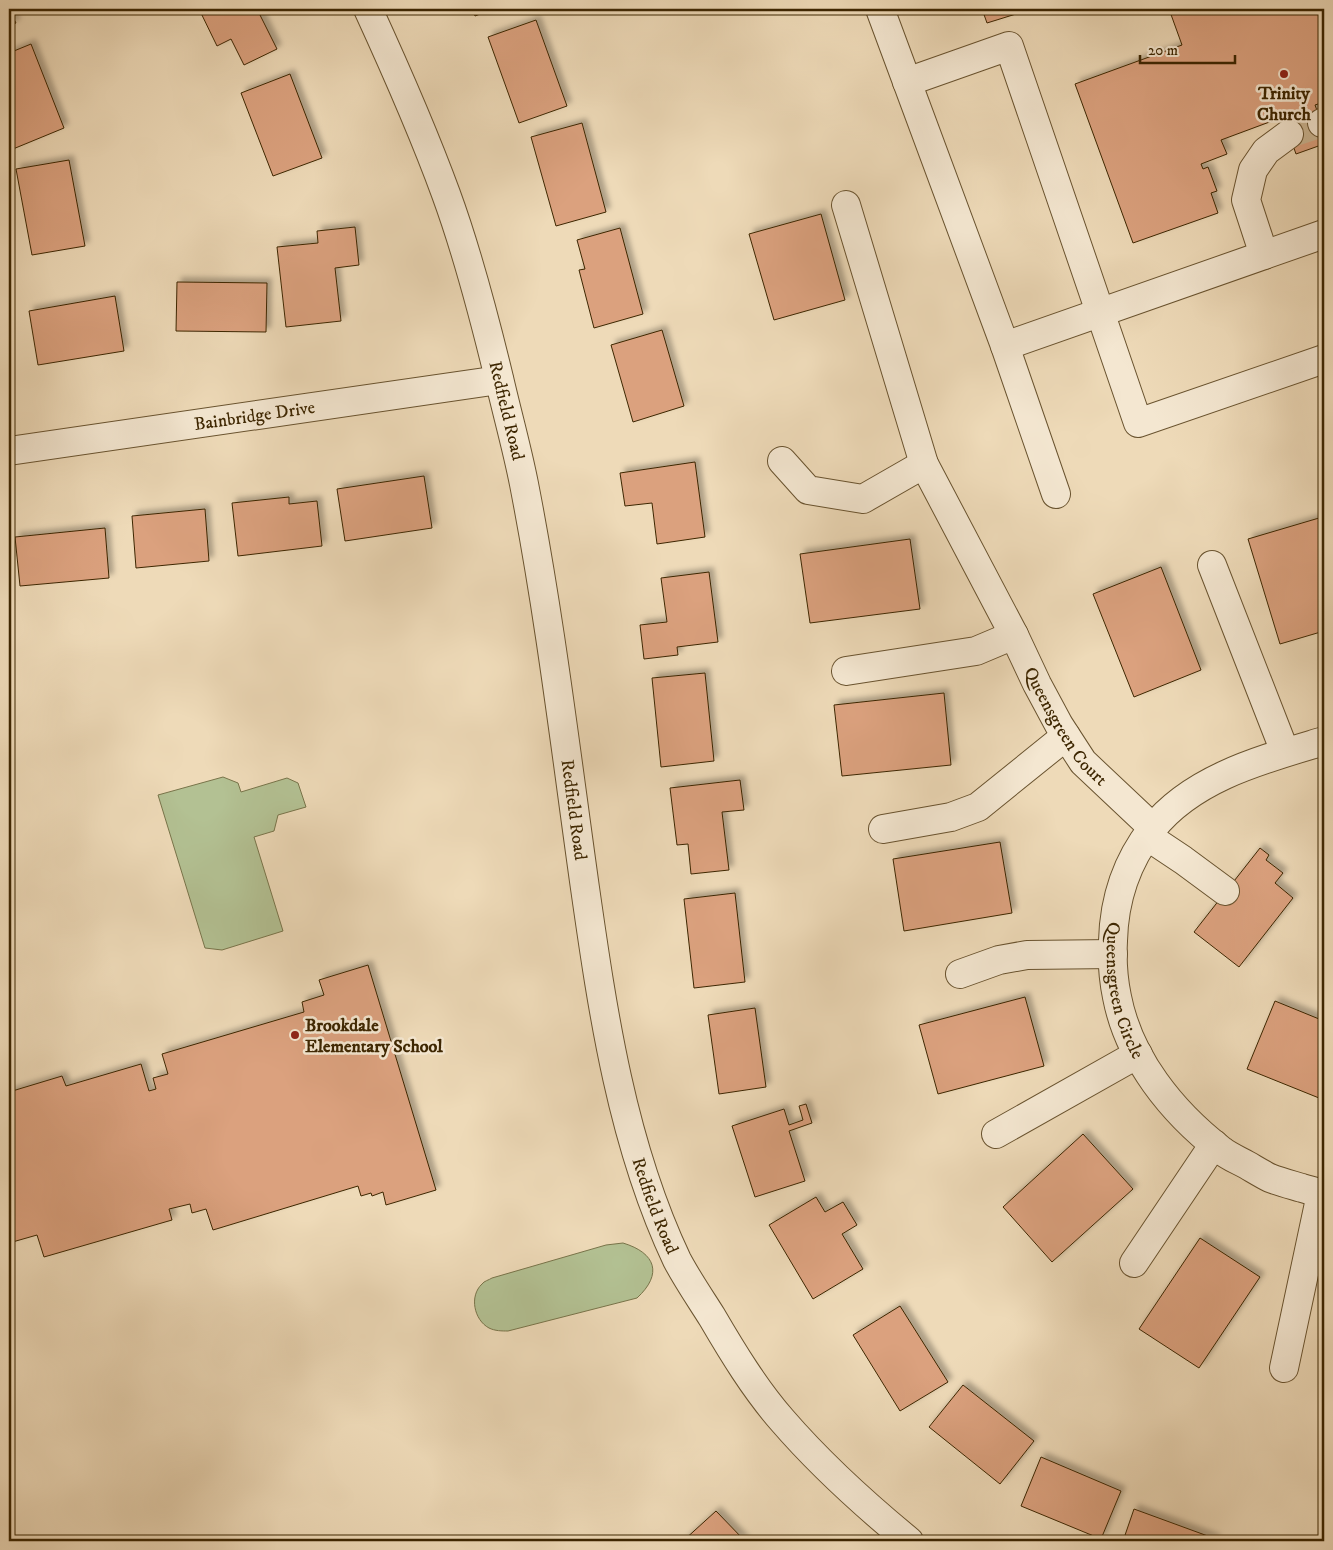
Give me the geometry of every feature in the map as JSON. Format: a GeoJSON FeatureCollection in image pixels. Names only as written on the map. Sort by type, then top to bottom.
{"type":"FeatureCollection","features":[{"type":"Feature","properties":{"kind":"street","name":"Redfield Road"},"geometry":{"type":"LineString","coordinates":[[368,9],[412,107],[447,197],[476,284],[524,483],[543,595],[592,936],[614,1061],[630,1129],[644,1176],[679,1263],[744,1370],[780,1418],[812,1453],[878,1516],[909,1541]]}},
{"type":"Feature","properties":{"kind":"street"},"geometry":{"type":"LineString","coordinates":[[880,9],[1004,346],[1056,494]]}},
{"type":"Feature","properties":{"kind":"street"},"geometry":{"type":"LineString","coordinates":[[907,82],[1009,46],[1102,312],[1138,423],[1324,359]]}},
{"type":"Feature","properties":{"kind":"street"},"geometry":{"type":"LineString","coordinates":[[1264,255],[1246,200],[1253,170],[1266,151],[1289,134]]}},
{"type":"Feature","properties":{"kind":"street","name":"Queensgreen Court"},"geometry":{"type":"LineString","coordinates":[[846,206],[924,464],[1014,635],[1037,684],[1083,762],[1150,832],[1182,860],[1225,891]]}},
{"type":"Feature","properties":{"kind":"street"},"geometry":{"type":"LineString","coordinates":[[1004,346],[1324,234]]}},
{"type":"Feature","properties":{"kind":"street","name":"Bainbridge Drive"},"geometry":{"type":"LineString","coordinates":[[9,452],[499,380]]}},
{"type":"Feature","properties":{"kind":"street"},"geometry":{"type":"LineString","coordinates":[[782,461],[808,490],[863,498],[924,464]]}},
{"type":"Feature","properties":{"kind":"street"},"geometry":{"type":"LineString","coordinates":[[1212,565],[1285,752]]}},
{"type":"Feature","properties":{"kind":"street"},"geometry":{"type":"LineString","coordinates":[[846,671],[976,652],[1014,635]]}},
{"type":"Feature","properties":{"kind":"street"},"geometry":{"type":"LineString","coordinates":[[883,829],[951,817],[978,807],[1066,736]]}},
{"type":"Feature","properties":{"kind":"street","name":"Queensgreen Circle"},"geometry":{"type":"LineString","coordinates":[[1323,1194],[1270,1178],[1222,1151],[1190,1125],[1171,1104],[1156,1084],[1131,1042],[1117,998],[1113,954],[1113,921],[1119,891],[1131,862],[1150,832],[1168,812],[1190,794],[1230,772],[1285,752],[1324,741]]}},
{"type":"Feature","properties":{"kind":"street"},"geometry":{"type":"LineString","coordinates":[[960,974],[999,960],[1027,955],[1113,954]]}},
{"type":"Feature","properties":{"kind":"street"},"geometry":{"type":"LineString","coordinates":[[996,1134],[1138,1054]]}},
{"type":"Feature","properties":{"kind":"street"},"geometry":{"type":"LineString","coordinates":[[1134,1263],[1214,1144]]}},
{"type":"Feature","properties":{"kind":"street"},"geometry":{"type":"LineString","coordinates":[[1284,1368],[1323,1194]]}},
{"type":"Feature","properties":{"kind":"green space"},"geometry":{"type":"Polygon","coordinates":[[[223,777],[238,783],[241,792],[287,778],[298,783],[306,807],[278,815],[274,831],[254,837],[283,931],[222,950],[205,948],[158,795],[223,777]]]}},
{"type":"Feature","properties":{"kind":"green space"},"geometry":{"type":"Polygon","coordinates":[[[623,1243],[643,1252],[649,1258],[652,1265],[653,1273],[650,1281],[637,1298],[508,1331],[489,1328],[477,1314],[475,1301],[478,1289],[484,1282],[492,1278],[606,1245],[623,1243]]]}},
{"type":"Feature","properties":{"kind":"building"},"geometry":{"type":"Polygon","coordinates":[[[199,9],[257,9],[277,49],[244,65],[231,39],[217,46],[199,9]]]}},
{"type":"Feature","properties":{"kind":"building"},"geometry":{"type":"Polygon","coordinates":[[[472,9],[493,9],[475,16],[472,9]]]}},
{"type":"Feature","properties":{"kind":"building"},"geometry":{"type":"Polygon","coordinates":[[[982,9],[1032,9],[987,23],[982,9]]]}},
{"type":"Feature","properties":{"kind":"building"},"geometry":{"type":"Polygon","coordinates":[[[1169,9],[1324,9],[1324,102],[1315,105],[1324,130],[1324,144],[1296,154],[1283,117],[1221,140],[1227,154],[1201,164],[1203,169],[1208,167],[1217,191],[1211,193],[1218,213],[1133,243],[1075,84],[1182,45],[1169,9]]]}},
{"type":"Feature","properties":{"kind":"building"},"geometry":{"type":"Polygon","coordinates":[[[9,10],[16,23],[9,26],[9,10]]]}},
{"type":"Feature","properties":{"kind":"building"},"geometry":{"type":"Polygon","coordinates":[[[536,20],[567,106],[519,123],[488,37],[536,20]]]}},
{"type":"Feature","properties":{"kind":"building"},"geometry":{"type":"Polygon","coordinates":[[[31,44],[64,128],[13,149],[9,138],[9,53],[31,44]]]}},
{"type":"Feature","properties":{"kind":"building"},"geometry":{"type":"Polygon","coordinates":[[[290,74],[322,158],[273,176],[241,93],[290,74]]]}},
{"type":"Feature","properties":{"kind":"building"},"geometry":{"type":"Polygon","coordinates":[[[582,123],[606,212],[556,226],[531,137],[582,123]]]}},
{"type":"Feature","properties":{"kind":"building"},"geometry":{"type":"Polygon","coordinates":[[[69,160],[85,246],[32,255],[16,169],[69,160]]]}},
{"type":"Feature","properties":{"kind":"building"},"geometry":{"type":"Polygon","coordinates":[[[821,214],[845,300],[774,320],[749,234],[821,214]]]}},
{"type":"Feature","properties":{"kind":"building"},"geometry":{"type":"Polygon","coordinates":[[[355,227],[359,265],[335,268],[341,321],[286,327],[277,247],[318,243],[317,231],[355,227]]]}},
{"type":"Feature","properties":{"kind":"building"},"geometry":{"type":"Polygon","coordinates":[[[620,228],[643,314],[594,328],[579,270],[585,269],[577,240],[620,228]]]}},
{"type":"Feature","properties":{"kind":"building"},"geometry":{"type":"Polygon","coordinates":[[[177,282],[267,283],[266,332],[176,331],[177,282]]]}},
{"type":"Feature","properties":{"kind":"building"},"geometry":{"type":"Polygon","coordinates":[[[115,296],[124,351],[38,365],[29,311],[115,296]]]}},
{"type":"Feature","properties":{"kind":"building"},"geometry":{"type":"Polygon","coordinates":[[[662,330],[684,406],[633,422],[611,345],[662,330]]]}},
{"type":"Feature","properties":{"kind":"building"},"geometry":{"type":"Polygon","coordinates":[[[695,462],[705,537],[657,544],[652,503],[625,506],[620,473],[695,462]]]}},
{"type":"Feature","properties":{"kind":"building"},"geometry":{"type":"Polygon","coordinates":[[[424,476],[432,528],[345,541],[337,489],[424,476]]]}},
{"type":"Feature","properties":{"kind":"building"},"geometry":{"type":"Polygon","coordinates":[[[289,497],[289,504],[317,501],[322,546],[238,556],[232,503],[289,497]]]}},
{"type":"Feature","properties":{"kind":"building"},"geometry":{"type":"Polygon","coordinates":[[[205,509],[209,561],[136,568],[132,516],[205,509]]]}},
{"type":"Feature","properties":{"kind":"building"},"geometry":{"type":"Polygon","coordinates":[[[1319,518],[1324,537],[1324,631],[1280,644],[1248,539],[1319,518]]]}},
{"type":"Feature","properties":{"kind":"building"},"geometry":{"type":"Polygon","coordinates":[[[105,528],[109,578],[20,586],[15,537],[105,528]]]}},
{"type":"Feature","properties":{"kind":"building"},"geometry":{"type":"Polygon","coordinates":[[[910,539],[920,609],[810,623],[800,554],[910,539]]]}},
{"type":"Feature","properties":{"kind":"building"},"geometry":{"type":"Polygon","coordinates":[[[1161,567],[1201,670],[1134,697],[1093,594],[1161,567]]]}},
{"type":"Feature","properties":{"kind":"building"},"geometry":{"type":"Polygon","coordinates":[[[709,572],[718,642],[677,647],[678,655],[644,659],[640,625],[667,622],[661,578],[709,572]]]}},
{"type":"Feature","properties":{"kind":"building"},"geometry":{"type":"Polygon","coordinates":[[[705,673],[714,761],[661,767],[652,678],[705,673]]]}},
{"type":"Feature","properties":{"kind":"building"},"geometry":{"type":"Polygon","coordinates":[[[944,693],[951,765],[842,776],[834,705],[944,693]]]}},
{"type":"Feature","properties":{"kind":"building"},"geometry":{"type":"Polygon","coordinates":[[[740,780],[744,810],[722,812],[729,870],[691,874],[688,844],[677,845],[670,788],[740,780]]]}},
{"type":"Feature","properties":{"kind":"building"},"geometry":{"type":"Polygon","coordinates":[[[1000,842],[1012,913],[904,931],[893,859],[1000,842]]]}},
{"type":"Feature","properties":{"kind":"building"},"geometry":{"type":"Polygon","coordinates":[[[1260,848],[1269,855],[1266,860],[1283,873],[1275,883],[1293,898],[1239,967],[1194,932],[1260,848]]]}},
{"type":"Feature","properties":{"kind":"building"},"geometry":{"type":"Polygon","coordinates":[[[735,893],[745,982],[694,988],[684,899],[735,893]]]}},
{"type":"Feature","properties":{"kind":"building"},"geometry":{"type":"Polygon","coordinates":[[[368,965],[436,1190],[386,1205],[383,1192],[372,1196],[371,1193],[361,1196],[358,1186],[213,1230],[206,1209],[192,1213],[190,1204],[169,1209],[172,1220],[44,1257],[37,1235],[9,1243],[9,1092],[62,1076],[66,1086],[141,1064],[149,1091],[156,1089],[153,1078],[168,1074],[162,1054],[304,1012],[302,1002],[324,995],[319,980],[368,965]]]}},
{"type":"Feature","properties":{"kind":"building"},"geometry":{"type":"Polygon","coordinates":[[[1025,997],[1044,1066],[938,1094],[919,1025],[1025,997]]]}},
{"type":"Feature","properties":{"kind":"building"},"geometry":{"type":"Polygon","coordinates":[[[1275,1001],[1324,1021],[1324,1100],[1247,1069],[1275,1001]]]}},
{"type":"Feature","properties":{"kind":"building"},"geometry":{"type":"Polygon","coordinates":[[[755,1008],[766,1087],[719,1094],[708,1015],[755,1008]]]}},
{"type":"Feature","properties":{"kind":"building"},"geometry":{"type":"Polygon","coordinates":[[[806,1104],[812,1123],[789,1131],[805,1181],[755,1197],[732,1126],[784,1109],[789,1125],[803,1120],[799,1106],[806,1104]]]}},
{"type":"Feature","properties":{"kind":"building"},"geometry":{"type":"Polygon","coordinates":[[[1083,1134],[1133,1189],[1052,1262],[1003,1207],[1083,1134]]]}},
{"type":"Feature","properties":{"kind":"building"},"geometry":{"type":"Polygon","coordinates":[[[816,1197],[825,1212],[843,1202],[857,1225],[842,1234],[863,1269],[813,1299],[769,1225],[816,1197]]]}},
{"type":"Feature","properties":{"kind":"building"},"geometry":{"type":"Polygon","coordinates":[[[1200,1238],[1260,1277],[1199,1368],[1139,1329],[1200,1238]]]}},
{"type":"Feature","properties":{"kind":"building"},"geometry":{"type":"Polygon","coordinates":[[[900,1306],[948,1382],[900,1411],[853,1335],[900,1306]]]}},
{"type":"Feature","properties":{"kind":"building"},"geometry":{"type":"Polygon","coordinates":[[[963,1385],[1034,1441],[1000,1484],[929,1427],[963,1385]]]}},
{"type":"Feature","properties":{"kind":"building"},"geometry":{"type":"Polygon","coordinates":[[[1041,1457],[1121,1491],[1101,1539],[1021,1506],[1041,1457]]]}},
{"type":"Feature","properties":{"kind":"building"},"geometry":{"type":"Polygon","coordinates":[[[1134,1509],[1216,1539],[1215,1541],[1123,1541],[1134,1509]]]}},
{"type":"Feature","properties":{"kind":"building"},"geometry":{"type":"Polygon","coordinates":[[[716,1511],[745,1541],[683,1541],[716,1511]]]}},
{"type":"Feature","properties":{"kind":"tunnel"},"geometry":{"type":"LineString","coordinates":[[1289,134],[1322,123]]}},
{"type":"Feature","properties":{"kind":"place","name":"Trinity Church"},"geometry":{"type":"Point","coordinates":[1284,74]}},
{"type":"Feature","properties":{"kind":"place","name":"Brookdale Elementary School"},"geometry":{"type":"Point","coordinates":[295,1035]}}]}
